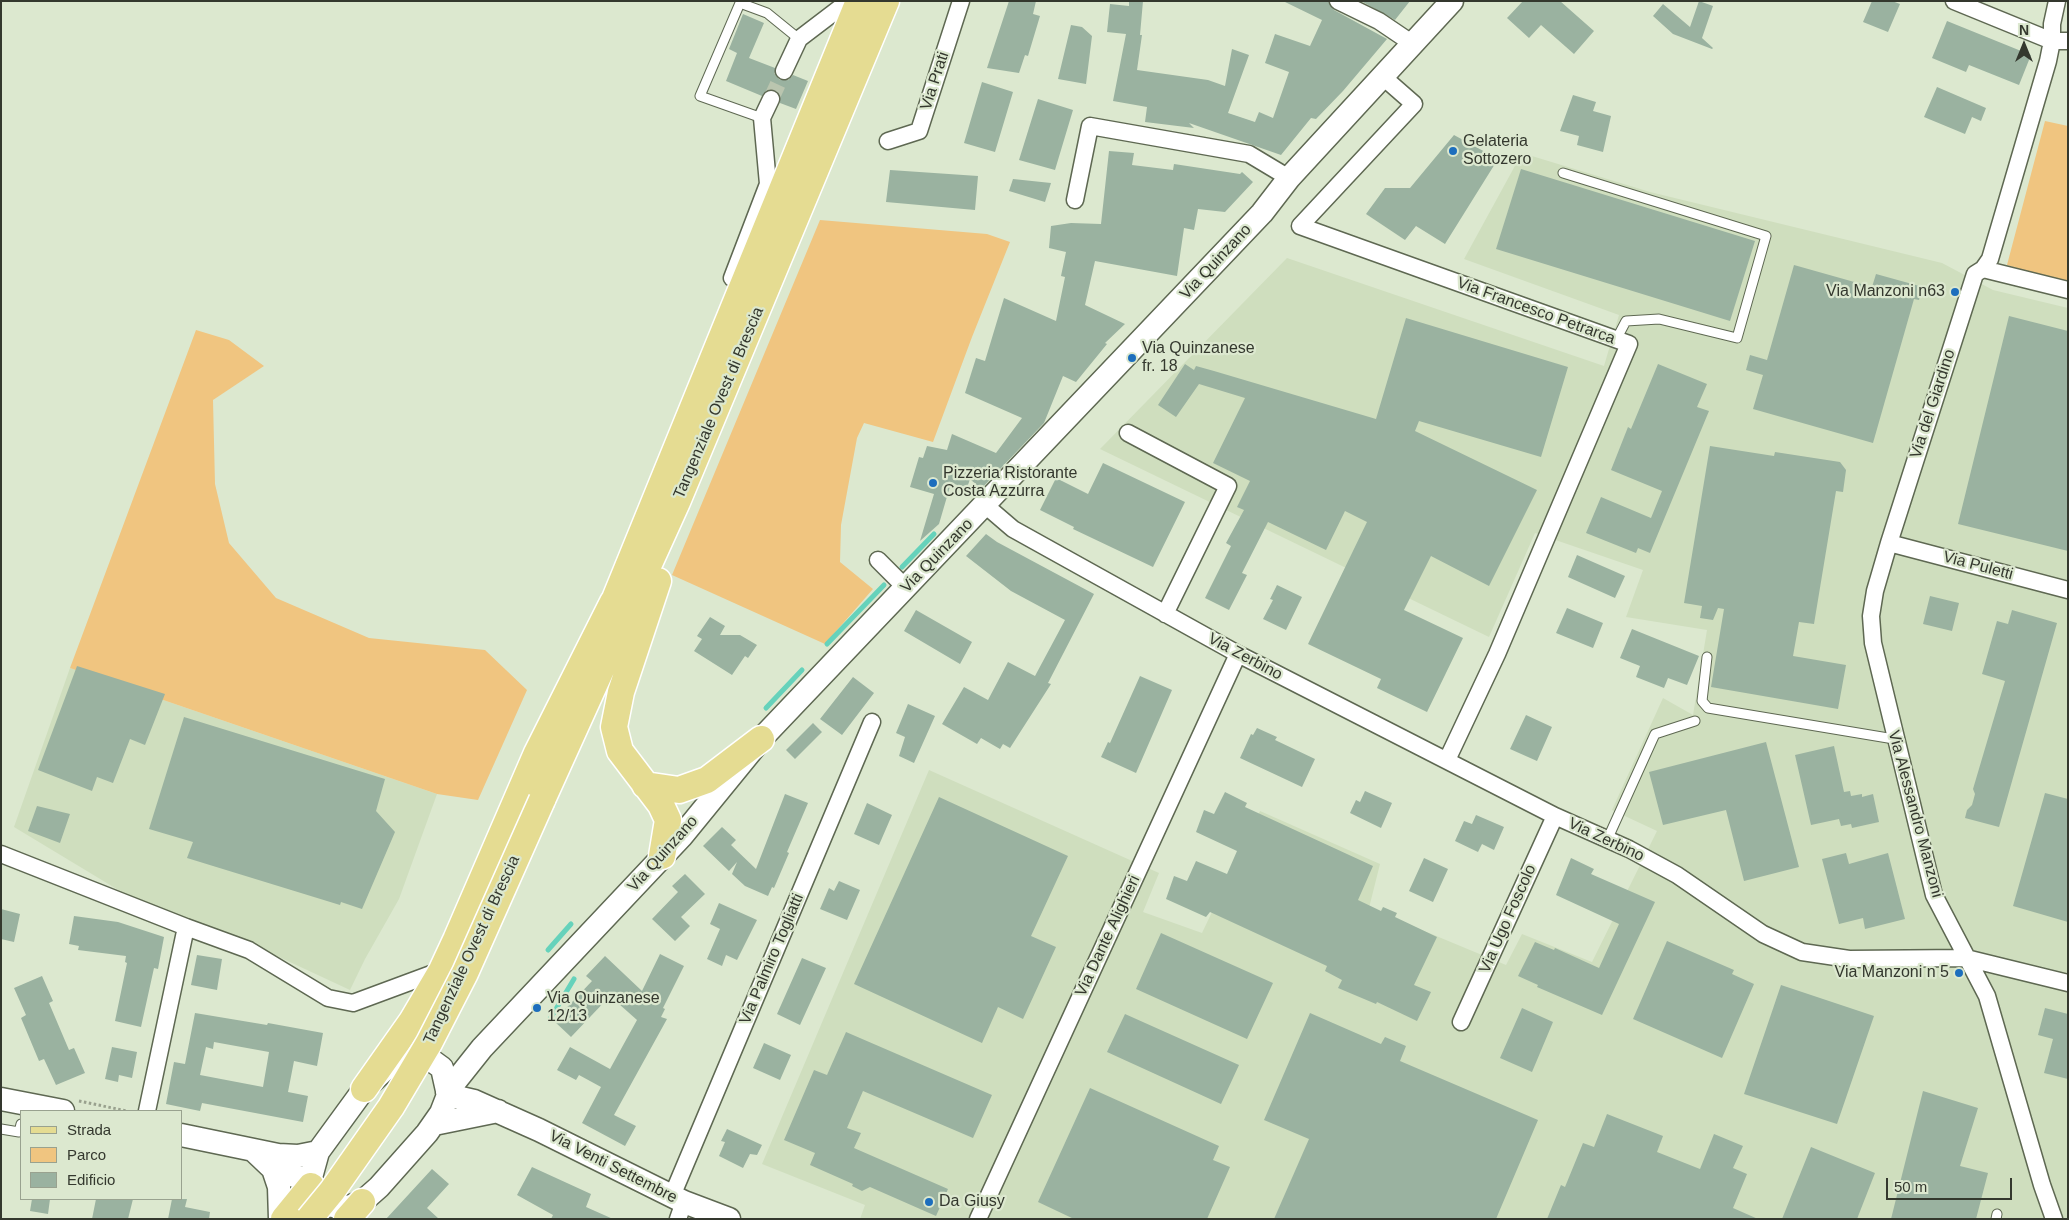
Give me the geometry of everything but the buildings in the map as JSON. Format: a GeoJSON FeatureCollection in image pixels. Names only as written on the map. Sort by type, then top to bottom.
{"type":"FeatureCollection","features":[{"type":"Feature","properties":{"kind":"main road","name":"Tangenziale Ovest di Brescia"},"geometry":{"type":"LineString","coordinates":[[542,800],[613,602],[859,1]]}},
{"type":"Feature","properties":{"kind":"main road","name":"Tangenziale Ovest di Brescia"},"geometry":{"type":"LineString","coordinates":[[309,1219],[332,1191],[391,1107],[429,1043],[465,973],[677,502],[886,1]]}},
{"type":"Feature","properties":{"kind":"main road"},"geometry":{"type":"LineString","coordinates":[[662,856],[668,820],[661,805],[620,751],[614,727],[621,692],[668,549],[677,502]]}},
{"type":"Feature","properties":{"kind":"main road"},"geometry":{"type":"LineString","coordinates":[[364,1089],[412,1021],[442,970],[537,752],[613,602]]}},
{"type":"Feature","properties":{"kind":"main road"},"geometry":{"type":"LineString","coordinates":[[645,785],[679,790],[707,780],[761,739]]}},
{"type":"Feature","properties":{"kind":"main road"},"geometry":{"type":"LineString","coordinates":[[284,1219],[311,1184]]}},
{"type":"Feature","properties":{"kind":"street"},"geometry":{"type":"LineString","coordinates":[[784,71],[799,39],[849,1]]}},
{"type":"Feature","properties":{"kind":"street","name":"Via Prati"},"geometry":{"type":"LineString","coordinates":[[888,141],[919,131],[961,1]]}},
{"type":"Feature","properties":{"kind":"street"},"geometry":{"type":"LineString","coordinates":[[1338,1],[1378,21],[1413,44]]}},
{"type":"Feature","properties":{"kind":"street","name":"Via Quinzano"},"geometry":{"type":"LineString","coordinates":[[355,1210],[379,1187],[434,1124],[441,1113],[448,1094],[482,1048],[681,837],[761,739],[986,505],[1262,213],[1289,178],[1452,1]]}},
{"type":"Feature","properties":{"kind":"street"},"geometry":{"type":"LineString","coordinates":[[1954,1],[2060,41]]}},
{"type":"Feature","properties":{"kind":"street","name":"Via del Giardino"},"geometry":{"type":"LineString","coordinates":[[1889,543],[1975,274],[1983,269],[1990,259],[2048,61],[2060,41],[2052,24],[2057,1]]}},
{"type":"Feature","properties":{"kind":"street","name":"Via Francesco Petrarca"},"geometry":{"type":"LineString","coordinates":[[1382,76],[1414,104],[1300,226],[1629,344],[1498,654],[1447,760]]}},
{"type":"Feature","properties":{"kind":"street"},"geometry":{"type":"LineString","coordinates":[[688,417],[697,370],[768,184],[762,118],[771,99]]}},
{"type":"Feature","properties":{"kind":"street"},"geometry":{"type":"LineString","coordinates":[[1074,200],[1090,126],[1249,154],[1289,178]]}},
{"type":"Feature","properties":{"kind":"street"},"geometry":{"type":"LineString","coordinates":[[1983,269],[2068,290]]}},
{"type":"Feature","properties":{"kind":"street"},"geometry":{"type":"LineString","coordinates":[[1128,433],[1228,486],[1165,614]]}},
{"type":"Feature","properties":{"kind":"street","name":"Via Zerbino"},"geometry":{"type":"LineString","coordinates":[[986,505],[1013,529],[1238,654],[1555,816],[1608,838],[1677,875],[1763,934],[1802,952],[1849,959],[1966,958],[2068,983]]}},
{"type":"Feature","properties":{"kind":"street","name":"Via Puletti"},"geometry":{"type":"LineString","coordinates":[[1889,543],[2068,590]]}},
{"type":"Feature","properties":{"kind":"street","name":"Via Alessandro Manzoni"},"geometry":{"type":"LineString","coordinates":[[1889,543],[1875,591],[1871,616],[1873,644],[1894,739],[1934,895],[1987,996],[2042,1185],[2054,1219]]}},
{"type":"Feature","properties":{"kind":"street"},"geometry":{"type":"LineString","coordinates":[[878,560],[906,588]]}},
{"type":"Feature","properties":{"kind":"street","name":"Via Dante Alighieri"},"geometry":{"type":"LineString","coordinates":[[978,1219],[1238,654]]}},
{"type":"Feature","properties":{"kind":"street","name":"Via Palmiro Togliatti"},"geometry":{"type":"LineString","coordinates":[[678,1206],[872,722]]}},
{"type":"Feature","properties":{"kind":"street","name":"Via Ugo Foscolo"},"geometry":{"type":"LineString","coordinates":[[1461,1022],[1555,816]]}},
{"type":"Feature","properties":{"kind":"street"},"geometry":{"type":"LineString","coordinates":[[1,854],[249,950],[328,998],[353,1003],[442,970]]}},
{"type":"Feature","properties":{"kind":"street"},"geometry":{"type":"LineString","coordinates":[[147,1110],[186,927]]}},
{"type":"Feature","properties":{"kind":"street","name":"Via Quinzano"},"geometry":{"type":"LineString","coordinates":[[442,1068],[482,1048]]}},
{"type":"Feature","properties":{"kind":"street"},"geometry":{"type":"LineString","coordinates":[[355,1210],[348,1206],[333,1206],[320,1202],[311,1184],[318,1152],[364,1089],[390,1065],[406,1058],[419,1057],[431,1060],[442,1068],[448,1094]]}},
{"type":"Feature","properties":{"kind":"street","name":"Via Venti Settembre"},"geometry":{"type":"LineString","coordinates":[[448,1094],[474,1101],[498,1111],[678,1206],[729,1219]]}},
{"type":"Feature","properties":{"kind":"street"},"geometry":{"type":"LineString","coordinates":[[1,1099],[20,1111]]}},
{"type":"Feature","properties":{"kind":"street"},"geometry":{"type":"LineString","coordinates":[[434,1124],[498,1111]]}},
{"type":"Feature","properties":{"kind":"street"},"geometry":{"type":"LineString","coordinates":[[182,1135],[284,1155],[298,1156],[318,1152]]}},
{"type":"Feature","properties":{"kind":"street"},"geometry":{"type":"LineString","coordinates":[[252,1149],[273,1169],[311,1184]]}},
{"type":"Feature","properties":{"kind":"street"},"geometry":{"type":"LineString","coordinates":[[273,1169],[281,1204],[280,1219]]}},
{"type":"Feature","properties":{"kind":"lane"},"geometry":{"type":"LineString","coordinates":[[762,118],[700,96],[740,3],[768,12],[799,39]]}},
{"type":"Feature","properties":{"kind":"lane"},"geometry":{"type":"LineString","coordinates":[[1562,173],[1766,236],[1737,338],[1659,319],[1626,321],[1616,340]]}},
{"type":"Feature","properties":{"kind":"lane"},"geometry":{"type":"LineString","coordinates":[[1707,658],[1702,700],[1708,708],[1894,739]]}},
{"type":"Feature","properties":{"kind":"lane"},"geometry":{"type":"LineString","coordinates":[[1608,838],[1655,734],[1695,721]]}},
{"type":"Feature","properties":{"kind":"lane"},"geometry":{"type":"LineString","coordinates":[[1,1129],[19,1132],[20,1128]]}},
{"type":"Feature","properties":{"kind":"shaded area"},"geometry":{"type":"Polygon","coordinates":[[[1522,153],[1650,192],[1942,263],[1993,290],[2068,308],[2068,1219],[860,1219],[865,1205],[762,1164],[929,770],[1159,873],[1143,912],[1202,933],[1260,811],[1380,864],[1369,908],[1506,965],[1522,934],[1592,962],[1657,831],[1612,810],[1663,698],[1693,715],[1707,630],[1626,617],[1643,570],[1535,533],[1489,637],[1100,449],[1287,258],[1604,366],[1619,315],[1464,259],[1522,153]]]}},
{"type":"Feature","properties":{"kind":"shaded area"},"geometry":{"type":"Polygon","coordinates":[[[70,668],[437,794],[399,899],[350,990],[234,936],[130,897],[14,827],[70,668]]]}},
{"type":"Feature","properties":{"kind":"green space"},"geometry":{"type":"Polygon","coordinates":[[[2045,121],[2068,126],[2068,280],[2066,283],[2007,265],[2045,121]]]}},
{"type":"Feature","properties":{"kind":"green space"},"geometry":{"type":"Polygon","coordinates":[[[820,220],[987,234],[1010,242],[933,442],[864,423],[857,438],[841,525],[840,562],[873,589],[825,644],[672,575],[820,220]]]}},
{"type":"Feature","properties":{"kind":"green space"},"geometry":{"type":"Polygon","coordinates":[[[196,330],[229,340],[264,366],[213,400],[215,484],[229,543],[276,598],[369,638],[485,650],[527,690],[478,800],[437,794],[70,668],[196,330]]]}},
{"type":"Feature","properties":{"kind":"waterway"},"geometry":{"type":"LineString","coordinates":[[902,567],[934,534]]}},
{"type":"Feature","properties":{"kind":"waterway"},"geometry":{"type":"LineString","coordinates":[[827,644],[884,585]]}},
{"type":"Feature","properties":{"kind":"waterway"},"geometry":{"type":"LineString","coordinates":[[766,708],[802,670]]}},
{"type":"Feature","properties":{"kind":"waterway"},"geometry":{"type":"LineString","coordinates":[[548,950],[571,924]]}},
{"type":"Feature","properties":{"kind":"waterway"},"geometry":{"type":"LineString","coordinates":[[550,1019],[574,979]]}},
{"type":"Feature","properties":{"kind":"tunnel"},"geometry":{"type":"LineString","coordinates":[[771,99],[784,71]]}},
{"type":"Feature","properties":{"kind":"place","name":"Gelateria Sottozero"},"geometry":{"type":"Point","coordinates":[1453,151]}},
{"type":"Feature","properties":{"kind":"place","name":"Via Manzoni n63"},"geometry":{"type":"Point","coordinates":[1955,292]}},
{"type":"Feature","properties":{"kind":"place","name":"Via Quinzanese fr. 18"},"geometry":{"type":"Point","coordinates":[1132,358]}},
{"type":"Feature","properties":{"kind":"place","name":"Pizzeria Ristorante Costa Azzurra"},"geometry":{"type":"Point","coordinates":[933,483]}},
{"type":"Feature","properties":{"kind":"place","name":"Via Manzoni n 5"},"geometry":{"type":"Point","coordinates":[1959,973]}},
{"type":"Feature","properties":{"kind":"place","name":"Via Quinzanese 12/13"},"geometry":{"type":"Point","coordinates":[537,1008]}},
{"type":"Feature","properties":{"kind":"place","name":"Da Giusy"},"geometry":{"type":"Point","coordinates":[929,1202]}}]}
